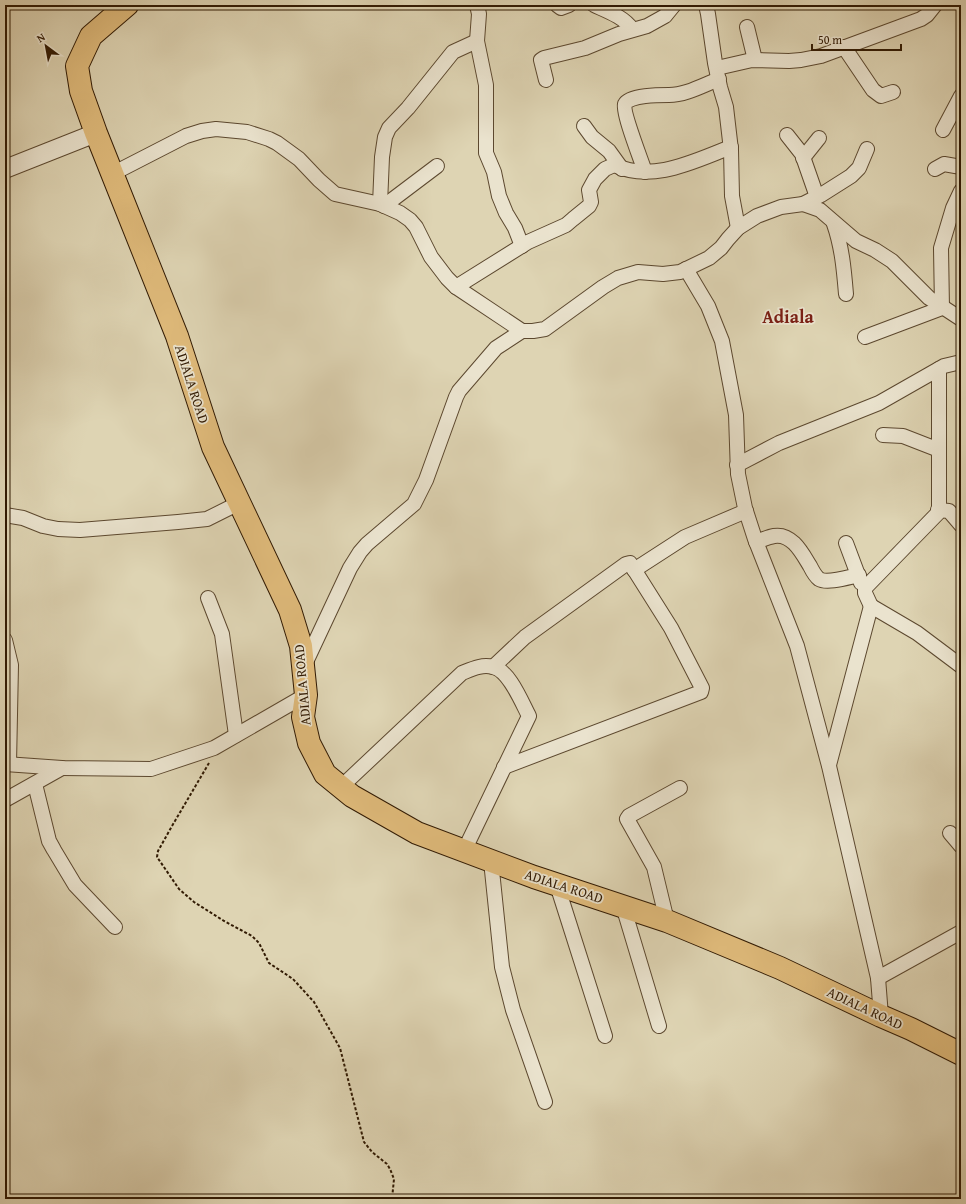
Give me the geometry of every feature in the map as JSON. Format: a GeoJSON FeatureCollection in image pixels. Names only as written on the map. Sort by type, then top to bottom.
{"type":"FeatureCollection","features":[{"type":"Feature","properties":{"kind":"main road","name":"ADIALA ROAD"},"geometry":{"type":"LineString","coordinates":[[127,5],[91,36],[78,66],[81,91],[112,174],[177,336],[213,447],[290,610],[301,646],[306,695],[303,717],[309,743],[325,774],[352,796],[417,833],[557,885],[667,921],[780,968],[961,1054]]}},
{"type":"Feature","properties":{"kind":"street"},"geometry":{"type":"LineString","coordinates":[[477,5],[479,14],[477,41],[486,85],[486,153],[494,172],[499,196],[522,246]]}},
{"type":"Feature","properties":{"kind":"street"},"geometry":{"type":"LineString","coordinates":[[557,5],[561,8],[570,5]]}},
{"type":"Feature","properties":{"kind":"street"},"geometry":{"type":"LineString","coordinates":[[594,5],[618,17],[632,29]]}},
{"type":"Feature","properties":{"kind":"street"},"geometry":{"type":"LineString","coordinates":[[546,80],[541,60],[544,58],[584,48],[632,29],[647,26],[664,16],[674,5]]}},
{"type":"Feature","properties":{"kind":"street"},"geometry":{"type":"LineString","coordinates":[[706,5],[718,74],[726,107],[731,147],[732,196],[738,228]]}},
{"type":"Feature","properties":{"kind":"street"},"geometry":{"type":"LineString","coordinates":[[646,172],[629,125],[625,108],[625,103],[629,100],[633,98],[655,95],[678,94],[742,61],[789,61],[820,56],[921,19],[927,15],[935,5]]}},
{"type":"Feature","properties":{"kind":"street"},"geometry":{"type":"LineString","coordinates":[[747,27],[755,60]]}},
{"type":"Feature","properties":{"kind":"street"},"geometry":{"type":"LineString","coordinates":[[382,205],[382,157],[384,137],[389,128],[411,104],[453,52],[477,41]]}},
{"type":"Feature","properties":{"kind":"street"},"geometry":{"type":"LineString","coordinates":[[844,47],[873,90],[881,96],[893,92]]}},
{"type":"Feature","properties":{"kind":"street"},"geometry":{"type":"LineString","coordinates":[[943,130],[961,96]]}},
{"type":"Feature","properties":{"kind":"street"},"geometry":{"type":"LineString","coordinates":[[584,126],[592,137],[614,157],[622,169]]}},
{"type":"Feature","properties":{"kind":"street"},"geometry":{"type":"LineString","coordinates":[[112,174],[186,136],[202,131],[216,129],[247,132],[269,139],[290,152],[335,194],[382,205],[400,212],[416,227],[431,257],[456,287],[522,331]]}},
{"type":"Feature","properties":{"kind":"street"},"geometry":{"type":"LineString","coordinates":[[5,169],[96,133]]}},
{"type":"Feature","properties":{"kind":"street"},"geometry":{"type":"LineString","coordinates":[[787,135],[803,158],[817,197]]}},
{"type":"Feature","properties":{"kind":"street"},"geometry":{"type":"LineString","coordinates":[[803,158],[819,138]]}},
{"type":"Feature","properties":{"kind":"street"},"geometry":{"type":"LineString","coordinates":[[456,287],[522,246],[566,225],[589,206],[591,202],[589,190],[595,179],[605,169],[614,165],[622,169],[646,172],[662,171],[731,147]]}},
{"type":"Feature","properties":{"kind":"street"},"geometry":{"type":"LineString","coordinates":[[303,668],[350,568],[367,544],[414,504],[426,480],[453,403],[459,391],[496,348],[522,331],[545,329],[603,286],[618,278],[638,272],[663,274],[680,272],[709,258],[721,248],[738,228],[757,216],[781,207],[803,204],[851,176],[859,168],[867,149]]}},
{"type":"Feature","properties":{"kind":"street"},"geometry":{"type":"LineString","coordinates":[[935,169],[944,164],[961,167]]}},
{"type":"Feature","properties":{"kind":"street"},"geometry":{"type":"LineString","coordinates":[[382,205],[437,166]]}},
{"type":"Feature","properties":{"kind":"street"},"geometry":{"type":"LineString","coordinates":[[942,308],[941,248],[953,208],[961,191]]}},
{"type":"Feature","properties":{"kind":"street"},"geometry":{"type":"LineString","coordinates":[[803,204],[820,210],[856,241],[875,250],[892,261],[929,298],[942,308],[961,319]]}},
{"type":"Feature","properties":{"kind":"street"},"geometry":{"type":"LineString","coordinates":[[833,221],[840,239],[844,263],[846,294]]}},
{"type":"Feature","properties":{"kind":"street"},"geometry":{"type":"LineString","coordinates":[[686,269],[708,306],[722,341],[736,415],[738,474],[746,511],[756,542],[797,646],[829,766],[878,978],[881,1016]]}},
{"type":"Feature","properties":{"kind":"street"},"geometry":{"type":"LineString","coordinates":[[865,337],[942,308]]}},
{"type":"Feature","properties":{"kind":"street"},"geometry":{"type":"LineString","coordinates":[[737,464],[779,443],[879,402],[944,366],[961,362]]}},
{"type":"Feature","properties":{"kind":"street"},"geometry":{"type":"LineString","coordinates":[[865,588],[938,513],[939,369]]}},
{"type":"Feature","properties":{"kind":"street"},"geometry":{"type":"LineString","coordinates":[[883,435],[903,436],[939,450]]}},
{"type":"Feature","properties":{"kind":"street"},"geometry":{"type":"LineString","coordinates":[[5,515],[23,518],[58,530],[80,530],[207,519],[239,503]]}},
{"type":"Feature","properties":{"kind":"street"},"geometry":{"type":"LineString","coordinates":[[938,510],[949,511],[961,525]]}},
{"type":"Feature","properties":{"kind":"street"},"geometry":{"type":"LineString","coordinates":[[634,570],[686,537],[746,511]]}},
{"type":"Feature","properties":{"kind":"street"},"geometry":{"type":"LineString","coordinates":[[756,542],[774,536],[787,538],[802,552],[815,575],[820,579],[830,580],[859,575]]}},
{"type":"Feature","properties":{"kind":"street"},"geometry":{"type":"LineString","coordinates":[[846,543],[871,606],[917,633],[961,666]]}},
{"type":"Feature","properties":{"kind":"street"},"geometry":{"type":"LineString","coordinates":[[493,667],[525,637],[626,564],[630,563],[671,628],[702,688],[701,692],[504,767]]}},
{"type":"Feature","properties":{"kind":"street"},"geometry":{"type":"LineString","coordinates":[[208,598],[222,634],[236,735]]}},
{"type":"Feature","properties":{"kind":"street"},"geometry":{"type":"LineString","coordinates":[[829,766],[871,606]]}},
{"type":"Feature","properties":{"kind":"street"},"geometry":{"type":"LineString","coordinates":[[5,640],[8,665],[7,764],[62,768],[151,769],[214,748],[306,695]]}},
{"type":"Feature","properties":{"kind":"street"},"geometry":{"type":"LineString","coordinates":[[341,787],[462,673],[476,667],[493,667],[505,674],[516,690],[529,716],[464,851]]}},
{"type":"Feature","properties":{"kind":"street"},"geometry":{"type":"LineString","coordinates":[[5,800],[62,768]]}},
{"type":"Feature","properties":{"kind":"street"},"geometry":{"type":"LineString","coordinates":[[35,784],[49,841],[54,850],[75,885],[115,927]]}},
{"type":"Feature","properties":{"kind":"street"},"geometry":{"type":"LineString","coordinates":[[667,921],[654,867],[627,819],[629,816],[680,788]]}},
{"type":"Feature","properties":{"kind":"street"},"geometry":{"type":"LineString","coordinates":[[950,833],[961,846]]}},
{"type":"Feature","properties":{"kind":"street"},"geometry":{"type":"LineString","coordinates":[[491,861],[502,966],[513,1010],[545,1102]]}},
{"type":"Feature","properties":{"kind":"street"},"geometry":{"type":"LineString","coordinates":[[557,885],[605,1036]]}},
{"type":"Feature","properties":{"kind":"street"},"geometry":{"type":"LineString","coordinates":[[623,906],[659,1026]]}},
{"type":"Feature","properties":{"kind":"street"},"geometry":{"type":"LineString","coordinates":[[878,978],[961,932]]}},
{"type":"Feature","properties":{"kind":"path"},"geometry":{"type":"LineString","coordinates":[[214,748],[212,756],[156,857],[179,889],[194,902],[224,921],[252,936],[259,943],[270,963],[293,979],[314,1002],[340,1048],[364,1142],[372,1152],[387,1164],[394,1179],[392,1199]]}},
{"type":"Feature","properties":{"kind":"district","name":"Adiala"},"geometry":{"type":"Point","coordinates":[788,317]}}]}
